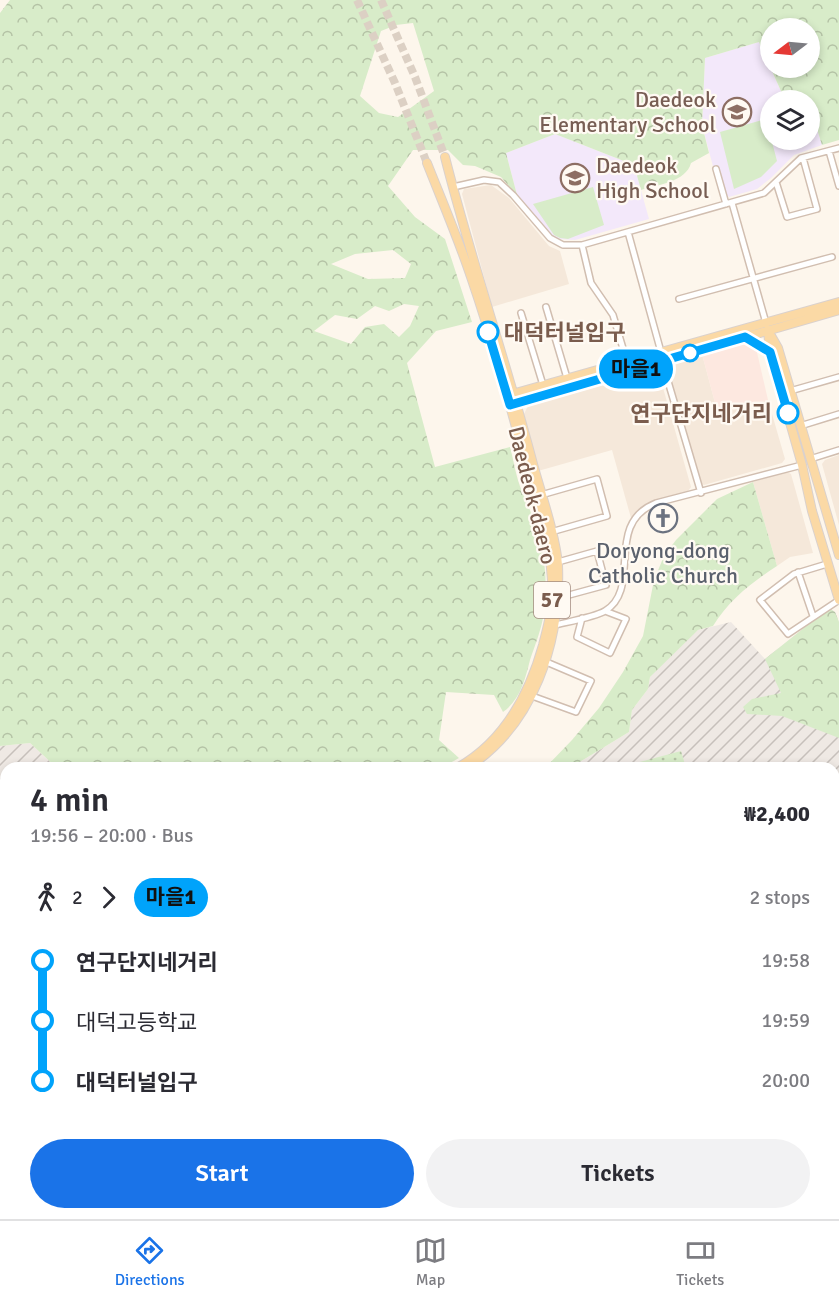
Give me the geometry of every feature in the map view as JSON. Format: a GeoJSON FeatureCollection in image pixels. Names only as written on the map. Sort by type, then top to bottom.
{"type":"FeatureCollection","features":[{"type":"Feature","properties":{"kind":"main road"},"geometry":{"type":"LineString","coordinates":[[445,157],[511,394]]}},
{"type":"Feature","properties":{"kind":"main road"},"geometry":{"type":"LineString","coordinates":[[428,163],[471,276],[511,394]]}},
{"type":"Feature","properties":{"kind":"main road","name":"Daedeok-daero"},"geometry":{"type":"LineString","coordinates":[[475,762],[494,748],[507,734],[532,696],[555,625],[558,598],[558,562],[511,394],[627,362],[662,357],[745,337],[839,302]]}},
{"type":"Feature","properties":{"kind":"main road","name":"Daedeok-daero"},"geometry":{"type":"LineString","coordinates":[[514,404],[662,357],[767,327],[839,310]]}},
{"type":"Feature","properties":{"kind":"main road"},"geometry":{"type":"LineString","coordinates":[[767,327],[770,352],[802,465],[812,511],[839,600]]}},
{"type":"Feature","properties":{"kind":"main road"},"geometry":{"type":"LineString","coordinates":[[767,327],[778,348],[839,555]]}},
{"type":"Feature","properties":{"kind":"main road"},"geometry":{"type":"LineString","coordinates":[[745,337],[770,352]]}},
{"type":"Feature","properties":{"kind":"main road","name":"Daedeok-daero"},"geometry":{"type":"LineString","coordinates":[[466,762],[496,738],[521,703],[533,680],[549,621],[552,576],[549,549],[514,404]]}},
{"type":"Feature","properties":{"kind":"street"},"geometry":{"type":"LineString","coordinates":[[453,187],[484,180],[499,182],[550,238],[563,245],[582,245],[764,193],[790,167],[803,158],[839,148]]}},
{"type":"Feature","properties":{"kind":"street"},"geometry":{"type":"LineString","coordinates":[[829,151],[839,186]]}},
{"type":"Feature","properties":{"kind":"street"},"geometry":{"type":"LineString","coordinates":[[777,182],[787,217],[817,208],[803,158]]}},
{"type":"Feature","properties":{"kind":"street"},"geometry":{"type":"LineString","coordinates":[[716,169],[729,203],[767,327]]}},
{"type":"Feature","properties":{"kind":"street"},"geometry":{"type":"LineString","coordinates":[[628,232],[701,493]]}},
{"type":"Feature","properties":{"kind":"street"},"geometry":{"type":"LineString","coordinates":[[582,245],[591,284],[613,315],[627,362]]}},
{"type":"Feature","properties":{"kind":"street"},"geometry":{"type":"LineString","coordinates":[[679,298],[832,257]]}},
{"type":"Feature","properties":{"kind":"street"},"geometry":{"type":"LineString","coordinates":[[546,307],[567,378]]}},
{"type":"Feature","properties":{"kind":"street"},"geometry":{"type":"LineString","coordinates":[[521,313],[543,385]]}},
{"type":"Feature","properties":{"kind":"street"},"geometry":{"type":"LineString","coordinates":[[790,391],[839,377]]}},
{"type":"Feature","properties":{"kind":"street"},"geometry":{"type":"LineString","coordinates":[[800,426],[839,414]]}},
{"type":"Feature","properties":{"kind":"street"},"geometry":{"type":"LineString","coordinates":[[810,459],[839,450]]}},
{"type":"Feature","properties":{"kind":"street"},"geometry":{"type":"LineString","coordinates":[[555,625],[605,611],[618,597],[627,532],[640,512],[656,503],[802,465]]}},
{"type":"Feature","properties":{"kind":"street"},"geometry":{"type":"LineString","coordinates":[[541,495],[597,479],[607,516],[551,532]]}},
{"type":"Feature","properties":{"kind":"street"},"geometry":{"type":"LineString","coordinates":[[558,562],[597,551],[606,585],[619,593]]}},
{"type":"Feature","properties":{"kind":"street"},"geometry":{"type":"LineString","coordinates":[[827,564],[798,572],[760,600],[788,634],[839,600]]}},
{"type":"Feature","properties":{"kind":"street"},"geometry":{"type":"LineString","coordinates":[[798,572],[813,616]]}},
{"type":"Feature","properties":{"kind":"street"},"geometry":{"type":"LineString","coordinates":[[558,598],[606,585]]}},
{"type":"Feature","properties":{"kind":"street"},"geometry":{"type":"LineString","coordinates":[[582,618],[577,637],[610,653],[626,620],[605,611]]}},
{"type":"Feature","properties":{"kind":"street"},"geometry":{"type":"LineString","coordinates":[[532,696],[576,712],[591,681],[544,661]]}},
{"type":"Feature","properties":{"kind":"shaded area","name":"Daedeok Elementary School"},"geometry":{"type":"Polygon","coordinates":[[[759,42],[760,78],[775,78],[781,90],[760,90],[760,150],[808,150],[794,155],[757,189],[729,197],[726,194],[719,169],[714,170],[702,125],[705,58],[759,42]]]}},
{"type":"Feature","properties":{"kind":"shaded area","name":"Daedeok High School"},"geometry":{"type":"Polygon","coordinates":[[[555,134],[634,165],[649,219],[575,240],[558,239],[550,235],[517,195],[506,153],[555,134]]]}},
{"type":"Feature","properties":{"kind":"shaded area"},"geometry":{"type":"Polygon","coordinates":[[[491,185],[509,198],[549,246],[560,251],[569,284],[492,307],[462,194],[464,189],[491,185]]]}},
{"type":"Feature","properties":{"kind":"shaded area"},"geometry":{"type":"Polygon","coordinates":[[[749,343],[756,348],[768,400],[718,414],[702,354],[749,343]]]}},
{"type":"Feature","properties":{"kind":"shaded area"},"geometry":{"type":"Polygon","coordinates":[[[702,354],[718,414],[768,400],[785,459],[782,463],[704,485],[700,483],[668,368],[671,363],[702,354]]]}},
{"type":"Feature","properties":{"kind":"shaded area"},"geometry":{"type":"Polygon","coordinates":[[[655,368],[658,370],[691,487],[688,491],[652,501],[631,518],[612,450],[538,471],[524,414],[528,406],[655,368]]]}},
{"type":"Feature","properties":{"kind":"shaded area"},"geometry":{"type":"Polygon","coordinates":[[[839,455],[839,525],[822,464],[825,460],[839,455]]]}},
{"type":"Feature","properties":{"kind":"shaded area"},"geometry":{"type":"Polygon","coordinates":[[[787,472],[791,474],[813,553],[790,557],[777,566],[753,482],[787,472]]]}},
{"type":"Feature","properties":{"kind":"shaded area"},"geometry":{"type":"Polygon","coordinates":[[[829,608],[835,612],[839,622],[839,762],[580,762],[629,732],[632,710],[648,689],[650,677],[670,653],[698,630],[731,622],[765,659],[829,608]]]}},
{"type":"Feature","properties":{"kind":"shaded area"},"geometry":{"type":"Polygon","coordinates":[[[30,743],[51,762],[0,762],[0,746],[30,743]]]}},
{"type":"Feature","properties":{"kind":"green space"},"geometry":{"type":"Polygon","coordinates":[[[10,0],[839,0],[839,140],[822,145],[820,90],[781,90],[775,78],[820,78],[820,18],[760,18],[760,44],[759,42],[705,58],[702,125],[709,153],[691,163],[683,175],[677,179],[641,190],[634,165],[555,134],[506,153],[517,195],[501,177],[475,166],[463,165],[448,150],[413,150],[388,186],[415,217],[445,239],[472,322],[436,331],[407,363],[435,467],[510,447],[518,481],[538,535],[546,580],[542,624],[524,682],[514,702],[503,712],[494,695],[446,692],[439,740],[459,758],[452,762],[51,762],[30,743],[0,746],[0,13],[10,0]],[[413,23],[396,25],[381,31],[360,96],[379,113],[398,117],[434,91],[413,23]],[[393,250],[355,254],[331,264],[368,279],[405,278],[411,264],[393,250]],[[404,304],[389,311],[375,306],[357,319],[335,315],[314,331],[351,344],[365,327],[384,324],[399,337],[410,326],[419,306],[404,304]]]}},
{"type":"Feature","properties":{"kind":"green space"},"geometry":{"type":"Polygon","coordinates":[[[760,121],[760,150],[774,150],[777,161],[761,177],[734,189],[720,132],[760,121]]]}},
{"type":"Feature","properties":{"kind":"green space"},"geometry":{"type":"Polygon","coordinates":[[[593,187],[604,225],[568,239],[554,235],[533,204],[593,187]]]}},
{"type":"Feature","properties":{"kind":"green space"},"geometry":{"type":"Polygon","coordinates":[[[753,482],[777,566],[741,593],[713,626],[698,630],[650,677],[648,689],[632,710],[629,732],[580,762],[551,762],[599,708],[643,636],[654,580],[664,556],[676,540],[717,499],[753,482]]]}},
{"type":"Feature","properties":{"kind":"green space"},"geometry":{"type":"Polygon","coordinates":[[[829,608],[835,612],[839,622],[839,738],[782,716],[747,714],[743,707],[752,699],[781,693],[765,659],[829,608]]]}},
{"type":"Feature","properties":{"kind":"green space"},"geometry":{"type":"Polygon","coordinates":[[[681,751],[684,762],[640,762],[681,751]]]}},
{"type":"Feature","properties":{"kind":"tunnel"},"geometry":{"type":"LineString","coordinates":[[357,0],[395,83],[427,163]]}},
{"type":"Feature","properties":{"kind":"tunnel"},"geometry":{"type":"LineString","coordinates":[[381,0],[415,77],[445,157]]}},
{"type":"Feature","properties":{"kind":"bus line","name":"마을1"},"geometry":{"type":"LineString","coordinates":[[488,332],[510,405],[745,337],[770,352],[788,413]]}},
{"type":"Feature","properties":{"kind":"place","name":"Daedeok Elementary School"},"geometry":{"type":"Point","coordinates":[737,112]}},
{"type":"Feature","properties":{"kind":"place","name":"Daedeok High School"},"geometry":{"type":"Point","coordinates":[575,178]}},
{"type":"Feature","properties":{"kind":"place","name":"대덕터널입구"},"geometry":{"type":"Point","coordinates":[488,332]}},
{"type":"Feature","properties":{"kind":"place","name":"연구단지네거리"},"geometry":{"type":"Point","coordinates":[788,413]}},
{"type":"Feature","properties":{"kind":"place","name":"Doryong-dong Catholic Church"},"geometry":{"type":"Point","coordinates":[663,518]}}]}
